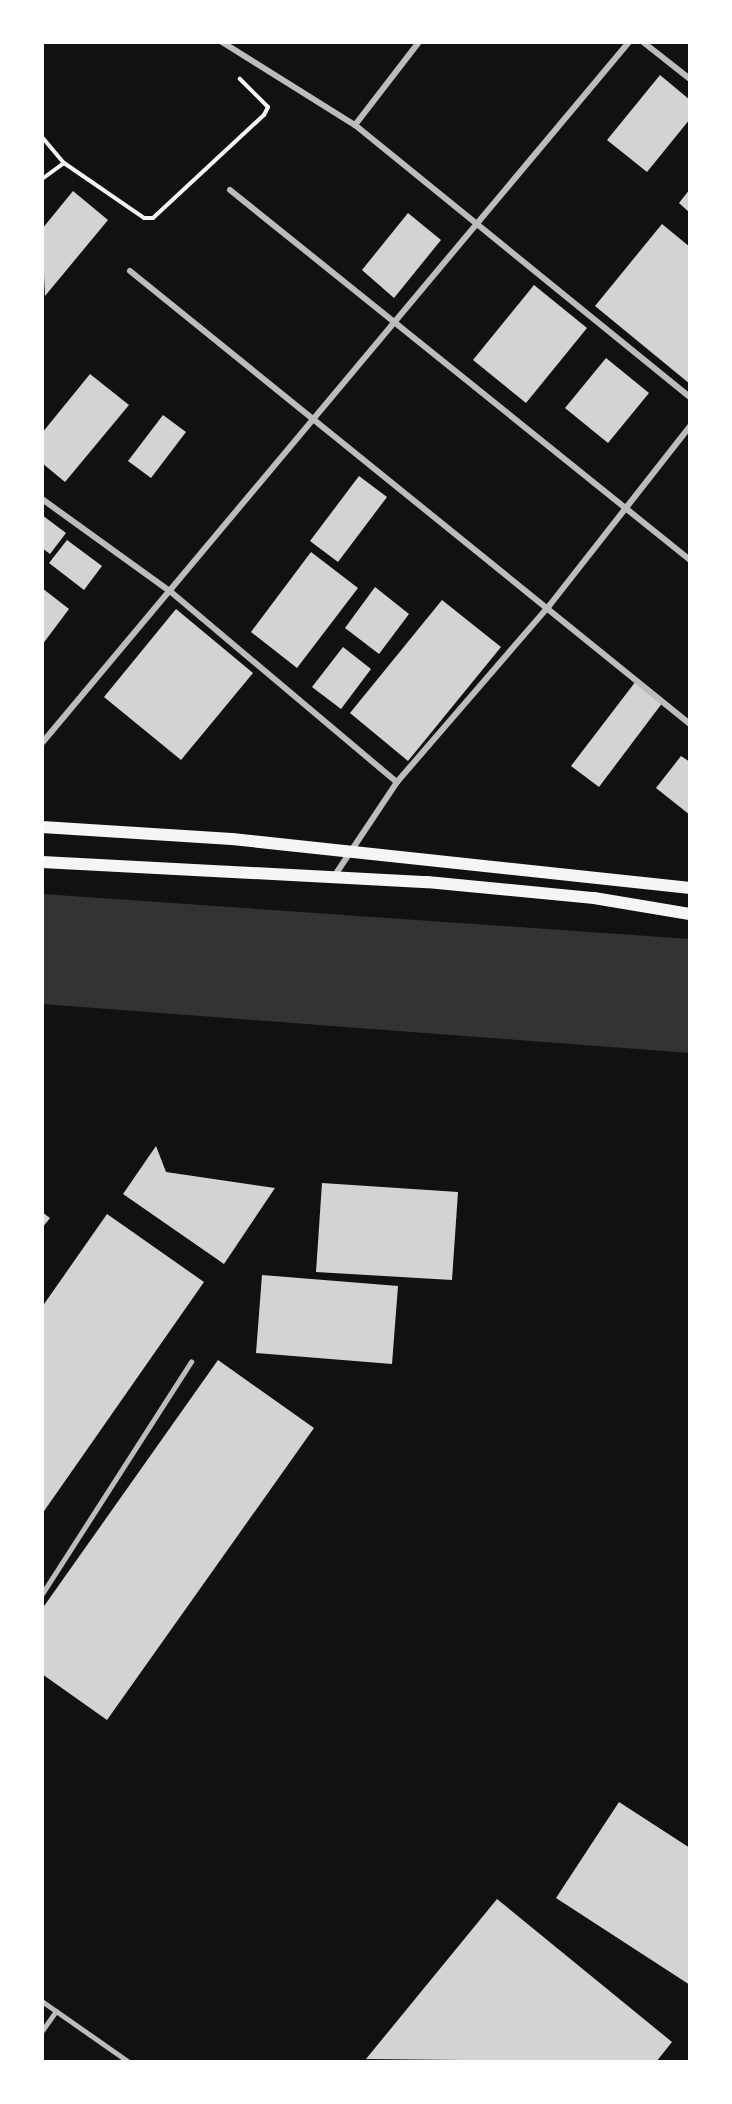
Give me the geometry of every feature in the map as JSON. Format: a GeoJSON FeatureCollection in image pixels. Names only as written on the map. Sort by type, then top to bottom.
{"type":"FeatureCollection","features":[{"type":"Feature","properties":{"kind":"main road"},"geometry":{"type":"LineString","coordinates":[[42,827],[351,851],[690,888]]}},
{"type":"Feature","properties":{"kind":"main road"},"geometry":{"type":"LineString","coordinates":[[42,862],[335,876],[582,897],[690,914]]}},
{"type":"Feature","properties":{"kind":"street"},"geometry":{"type":"LineString","coordinates":[[222,42],[355,125],[477,221],[690,397]]}},
{"type":"Feature","properties":{"kind":"street"},"geometry":{"type":"LineString","coordinates":[[355,125],[419,42]]}},
{"type":"Feature","properties":{"kind":"street"},"geometry":{"type":"LineString","coordinates":[[42,743],[171,592],[477,221],[629,42]]}},
{"type":"Feature","properties":{"kind":"street"},"geometry":{"type":"LineString","coordinates":[[644,42],[690,79]]}},
{"type":"Feature","properties":{"kind":"street"},"geometry":{"type":"LineString","coordinates":[[230,190],[628,507],[690,560]]}},
{"type":"Feature","properties":{"kind":"street"},"geometry":{"type":"LineString","coordinates":[[130,271],[314,421],[549,606],[690,724]]}},
{"type":"Feature","properties":{"kind":"street"},"geometry":{"type":"LineString","coordinates":[[335,876],[397,782],[549,606],[690,426]]}},
{"type":"Feature","properties":{"kind":"street"},"geometry":{"type":"LineString","coordinates":[[42,499],[171,592],[397,782]]}},
{"type":"Feature","properties":{"kind":"lane"},"geometry":{"type":"LineString","coordinates":[[42,1594],[191,1362]]}},
{"type":"Feature","properties":{"kind":"lane"},"geometry":{"type":"LineString","coordinates":[[42,2001],[126,2061]]}},
{"type":"Feature","properties":{"kind":"lane"},"geometry":{"type":"LineString","coordinates":[[42,2031],[56,2011]]}},
{"type":"Feature","properties":{"kind":"path"},"geometry":{"type":"LineString","coordinates":[[42,137],[64,163],[144,218],[153,218],[268,108],[234,73]]}},
{"type":"Feature","properties":{"kind":"path"},"geometry":{"type":"LineString","coordinates":[[42,179],[64,163]]}},
{"type":"Feature","properties":{"kind":"shaded area"},"geometry":{"type":"Polygon","coordinates":[[[42,894],[690,939],[690,1053],[42,1004],[42,894]]]}},
{"type":"Feature","properties":{"kind":"building"},"geometry":{"type":"Polygon","coordinates":[[[660,75],[690,100],[690,119],[647,172],[607,140],[660,75]]]}},
{"type":"Feature","properties":{"kind":"building"},"geometry":{"type":"Polygon","coordinates":[[[690,189],[690,213],[679,203],[690,189]]]}},
{"type":"Feature","properties":{"kind":"building"},"geometry":{"type":"Polygon","coordinates":[[[73,191],[108,220],[45,296],[42,229],[73,191]]]}},
{"type":"Feature","properties":{"kind":"building"},"geometry":{"type":"Polygon","coordinates":[[[408,213],[441,240],[394,298],[362,270],[408,213]]]}},
{"type":"Feature","properties":{"kind":"building"},"geometry":{"type":"Polygon","coordinates":[[[662,224],[690,247],[690,384],[595,306],[662,224]]]}},
{"type":"Feature","properties":{"kind":"building"},"geometry":{"type":"Polygon","coordinates":[[[534,285],[587,328],[526,403],[473,360],[534,285]]]}},
{"type":"Feature","properties":{"kind":"building"},"geometry":{"type":"Polygon","coordinates":[[[606,358],[649,393],[608,443],[565,408],[606,358]]]}},
{"type":"Feature","properties":{"kind":"building"},"geometry":{"type":"Polygon","coordinates":[[[90,374],[129,405],[65,482],[42,463],[42,433],[90,374]]]}},
{"type":"Feature","properties":{"kind":"building"},"geometry":{"type":"Polygon","coordinates":[[[163,415],[186,432],[151,478],[128,461],[163,415]]]}},
{"type":"Feature","properties":{"kind":"building"},"geometry":{"type":"Polygon","coordinates":[[[359,476],[387,497],[338,562],[310,541],[359,476]]]}},
{"type":"Feature","properties":{"kind":"building"},"geometry":{"type":"Polygon","coordinates":[[[42,515],[66,533],[50,554],[42,548],[42,515]]]}},
{"type":"Feature","properties":{"kind":"building"},"geometry":{"type":"Polygon","coordinates":[[[67,540],[102,566],[84,590],[49,563],[67,540]]]}},
{"type":"Feature","properties":{"kind":"building"},"geometry":{"type":"Polygon","coordinates":[[[311,552],[358,588],[297,668],[251,632],[311,552]]]}},
{"type":"Feature","properties":{"kind":"building"},"geometry":{"type":"Polygon","coordinates":[[[375,587],[409,614],[379,654],[345,628],[375,587]]]}},
{"type":"Feature","properties":{"kind":"building"},"geometry":{"type":"Polygon","coordinates":[[[42,588],[69,609],[42,645],[42,588]]]}},
{"type":"Feature","properties":{"kind":"building"},"geometry":{"type":"Polygon","coordinates":[[[442,600],[501,647],[408,761],[350,713],[442,600]]]}},
{"type":"Feature","properties":{"kind":"building"},"geometry":{"type":"Polygon","coordinates":[[[176,609],[253,673],[181,760],[104,697],[176,609]]]}},
{"type":"Feature","properties":{"kind":"building"},"geometry":{"type":"Polygon","coordinates":[[[343,647],[371,669],[341,709],[312,687],[343,647]]]}},
{"type":"Feature","properties":{"kind":"building"},"geometry":{"type":"Polygon","coordinates":[[[636,681],[663,702],[599,787],[571,766],[636,681]]]}},
{"type":"Feature","properties":{"kind":"building"},"geometry":{"type":"Polygon","coordinates":[[[681,756],[690,762],[690,815],[656,788],[681,756]]]}},
{"type":"Feature","properties":{"kind":"building"},"geometry":{"type":"Polygon","coordinates":[[[156,1146],[166,1172],[275,1188],[224,1264],[123,1194],[156,1146]]]}},
{"type":"Feature","properties":{"kind":"building"},"geometry":{"type":"Polygon","coordinates":[[[322,1183],[458,1192],[452,1280],[316,1272],[322,1183]]]}},
{"type":"Feature","properties":{"kind":"building"},"geometry":{"type":"Polygon","coordinates":[[[42,1212],[50,1218],[42,1228],[42,1212]]]}},
{"type":"Feature","properties":{"kind":"building"},"geometry":{"type":"Polygon","coordinates":[[[107,1214],[204,1282],[42,1514],[42,1307],[107,1214]]]}},
{"type":"Feature","properties":{"kind":"building"},"geometry":{"type":"Polygon","coordinates":[[[262,1275],[398,1286],[392,1364],[256,1353],[262,1275]]]}},
{"type":"Feature","properties":{"kind":"building"},"geometry":{"type":"Polygon","coordinates":[[[218,1360],[314,1428],[107,1720],[42,1674],[42,1609],[218,1360]]]}},
{"type":"Feature","properties":{"kind":"building"},"geometry":{"type":"Polygon","coordinates":[[[619,1802],[690,1848],[690,1985],[556,1898],[619,1802]]]}},
{"type":"Feature","properties":{"kind":"building"},"geometry":{"type":"Polygon","coordinates":[[[497,1899],[672,2042],[656,2062],[366,2059],[497,1899]]]}}]}
